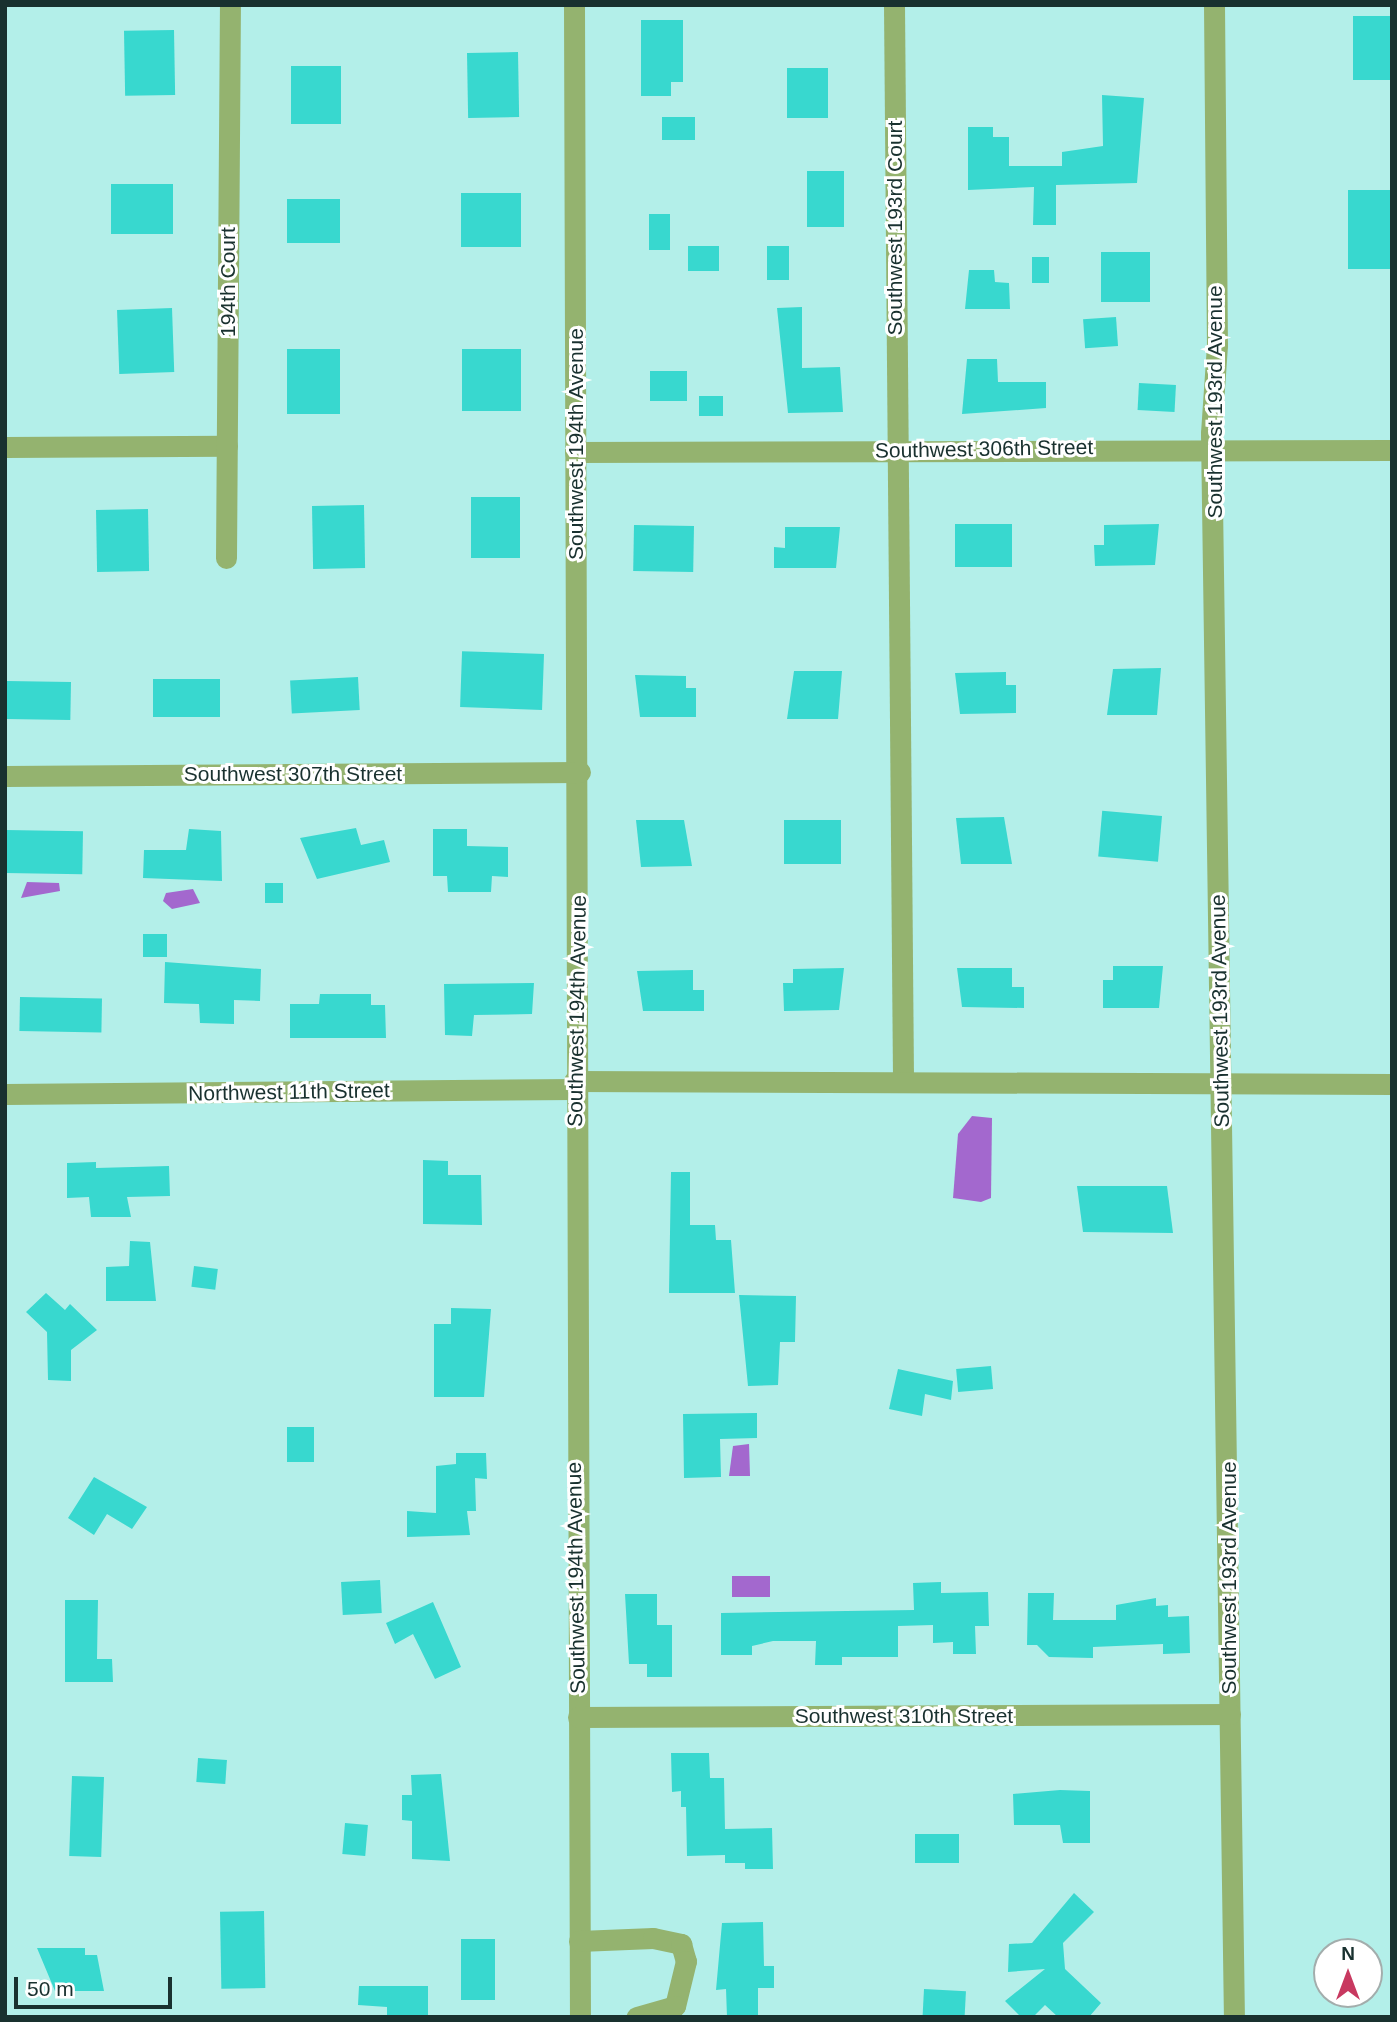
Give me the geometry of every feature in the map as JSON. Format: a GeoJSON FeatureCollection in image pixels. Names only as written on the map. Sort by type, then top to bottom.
{"type":"FeatureCollection","features":[{"type":"Feature","properties":{"kind":"street","name":"194th Court"},"geometry":{"type":"LineString","coordinates":[[226,558],[230,5]]}},
{"type":"Feature","properties":{"kind":"street","name":"Southwest 194th Avenue"},"geometry":{"type":"LineString","coordinates":[[574,5],[575,452],[580,772],[580,1043],[574,1085],[580,2017]]}},
{"type":"Feature","properties":{"kind":"street","name":"Southwest 193rd Court"},"geometry":{"type":"LineString","coordinates":[[894,5],[902,1081]]}},
{"type":"Feature","properties":{"kind":"street","name":"Southwest 193rd Avenue"},"geometry":{"type":"LineString","coordinates":[[1214,5],[1217,345],[1212,453],[1234,2017]]}},
{"type":"Feature","properties":{"kind":"street"},"geometry":{"type":"LineString","coordinates":[[5,447],[227,446]]}},
{"type":"Feature","properties":{"kind":"street","name":"Southwest 306th Street"},"geometry":{"type":"LineString","coordinates":[[575,452],[1184,447],[1212,453],[1392,450]]}},
{"type":"Feature","properties":{"kind":"street","name":"Southwest 307th Street"},"geometry":{"type":"LineString","coordinates":[[5,776],[580,772]]}},
{"type":"Feature","properties":{"kind":"street","name":"Northwest 11th Street"},"geometry":{"type":"LineString","coordinates":[[5,1094],[902,1081],[1392,1084]]}},
{"type":"Feature","properties":{"kind":"street","name":"Southwest 310th Street"},"geometry":{"type":"LineString","coordinates":[[578,1717],[1230,1714]]}},
{"type":"Feature","properties":{"kind":"street"},"geometry":{"type":"LineString","coordinates":[[579,1941],[653,1938],[681,1944],[686,1961],[674,2007],[637,2017]]}},
{"type":"Feature","properties":{"kind":"shaded area"},"geometry":{"type":"Polygon","coordinates":[[[27,882],[59,883],[60,891],[21,898],[27,882]]]}},
{"type":"Feature","properties":{"kind":"shaded area"},"geometry":{"type":"Polygon","coordinates":[[[193,889],[200,903],[172,909],[163,901],[166,893],[193,889]]]}},
{"type":"Feature","properties":{"kind":"shaded area"},"geometry":{"type":"Polygon","coordinates":[[[972,1116],[992,1118],[991,1198],[981,1202],[953,1198],[958,1134],[972,1116]]]}},
{"type":"Feature","properties":{"kind":"shaded area"},"geometry":{"type":"Polygon","coordinates":[[[749,1444],[750,1476],[729,1476],[733,1446],[749,1444]]]}},
{"type":"Feature","properties":{"kind":"shaded area"},"geometry":{"type":"Polygon","coordinates":[[[732,1576],[770,1576],[770,1597],[732,1597],[732,1576]]]}},
{"type":"Feature","properties":{"kind":"building"},"geometry":{"type":"Polygon","coordinates":[[[1353,16],[1392,16],[1392,80],[1353,80],[1353,16]]]}},
{"type":"Feature","properties":{"kind":"building"},"geometry":{"type":"Polygon","coordinates":[[[641,20],[683,20],[683,82],[671,82],[671,96],[641,96],[641,20]]]}},
{"type":"Feature","properties":{"kind":"building"},"geometry":{"type":"Polygon","coordinates":[[[174,30],[175,95],[125,96],[124,31],[174,30]]]}},
{"type":"Feature","properties":{"kind":"building"},"geometry":{"type":"Polygon","coordinates":[[[518,52],[519,117],[468,118],[467,53],[518,52]]]}},
{"type":"Feature","properties":{"kind":"building"},"geometry":{"type":"Polygon","coordinates":[[[291,66],[341,66],[341,124],[291,124],[291,66]]]}},
{"type":"Feature","properties":{"kind":"building"},"geometry":{"type":"Polygon","coordinates":[[[787,68],[828,68],[828,118],[787,118],[787,68]]]}},
{"type":"Feature","properties":{"kind":"building"},"geometry":{"type":"Polygon","coordinates":[[[1102,95],[1144,98],[1137,183],[1056,185],[1056,225],[1033,225],[1034,187],[968,190],[968,127],[993,127],[993,137],[1009,137],[1009,166],[1062,166],[1062,152],[1103,146],[1102,95]]]}},
{"type":"Feature","properties":{"kind":"building"},"geometry":{"type":"Polygon","coordinates":[[[662,117],[695,117],[695,140],[662,140],[662,117]]]}},
{"type":"Feature","properties":{"kind":"building"},"geometry":{"type":"Polygon","coordinates":[[[807,171],[844,171],[844,227],[807,227],[807,171]]]}},
{"type":"Feature","properties":{"kind":"building"},"geometry":{"type":"Polygon","coordinates":[[[111,184],[173,184],[173,234],[111,234],[111,184]]]}},
{"type":"Feature","properties":{"kind":"building"},"geometry":{"type":"Polygon","coordinates":[[[1348,190],[1392,190],[1392,269],[1348,269],[1348,190]]]}},
{"type":"Feature","properties":{"kind":"building"},"geometry":{"type":"Polygon","coordinates":[[[461,193],[521,193],[521,247],[461,247],[461,193]]]}},
{"type":"Feature","properties":{"kind":"building"},"geometry":{"type":"Polygon","coordinates":[[[287,199],[340,199],[340,243],[287,243],[287,199]]]}},
{"type":"Feature","properties":{"kind":"building"},"geometry":{"type":"Polygon","coordinates":[[[649,214],[670,214],[670,250],[649,250],[649,214]]]}},
{"type":"Feature","properties":{"kind":"building"},"geometry":{"type":"Polygon","coordinates":[[[688,246],[719,246],[719,271],[688,271],[688,246]]]}},
{"type":"Feature","properties":{"kind":"building"},"geometry":{"type":"Polygon","coordinates":[[[767,246],[789,246],[789,280],[767,280],[767,246]]]}},
{"type":"Feature","properties":{"kind":"building"},"geometry":{"type":"Polygon","coordinates":[[[1101,252],[1150,252],[1150,302],[1101,302],[1101,252]]]}},
{"type":"Feature","properties":{"kind":"building"},"geometry":{"type":"Polygon","coordinates":[[[1032,257],[1049,257],[1049,283],[1032,283],[1032,257]]]}},
{"type":"Feature","properties":{"kind":"building"},"geometry":{"type":"Polygon","coordinates":[[[969,270],[994,270],[995,282],[1009,283],[1010,309],[965,309],[969,270]]]}},
{"type":"Feature","properties":{"kind":"building"},"geometry":{"type":"Polygon","coordinates":[[[802,307],[802,368],[840,367],[843,412],[788,413],[777,308],[802,307]]]}},
{"type":"Feature","properties":{"kind":"building"},"geometry":{"type":"Polygon","coordinates":[[[172,308],[174,372],[119,374],[117,310],[172,308]]]}},
{"type":"Feature","properties":{"kind":"building"},"geometry":{"type":"Polygon","coordinates":[[[1116,317],[1118,346],[1085,348],[1083,319],[1116,317]]]}},
{"type":"Feature","properties":{"kind":"building"},"geometry":{"type":"Polygon","coordinates":[[[287,349],[340,349],[340,414],[287,414],[287,349]]]}},
{"type":"Feature","properties":{"kind":"building"},"geometry":{"type":"Polygon","coordinates":[[[462,349],[521,349],[521,411],[462,411],[462,349]]]}},
{"type":"Feature","properties":{"kind":"building"},"geometry":{"type":"Polygon","coordinates":[[[967,359],[997,359],[998,382],[1046,382],[1046,408],[962,414],[967,359]]]}},
{"type":"Feature","properties":{"kind":"building"},"geometry":{"type":"Polygon","coordinates":[[[650,371],[687,371],[687,401],[650,401],[650,371]]]}},
{"type":"Feature","properties":{"kind":"building"},"geometry":{"type":"Polygon","coordinates":[[[1139,383],[1176,385],[1175,412],[1138,410],[1139,383]]]}},
{"type":"Feature","properties":{"kind":"building"},"geometry":{"type":"Polygon","coordinates":[[[699,396],[723,396],[723,416],[699,416],[699,396]]]}},
{"type":"Feature","properties":{"kind":"building"},"geometry":{"type":"Polygon","coordinates":[[[471,497],[520,497],[520,558],[471,558],[471,497]]]}},
{"type":"Feature","properties":{"kind":"building"},"geometry":{"type":"Polygon","coordinates":[[[364,505],[365,568],[313,569],[312,506],[364,505]]]}},
{"type":"Feature","properties":{"kind":"building"},"geometry":{"type":"Polygon","coordinates":[[[148,509],[149,571],[97,572],[96,510],[148,509]]]}},
{"type":"Feature","properties":{"kind":"building"},"geometry":{"type":"Polygon","coordinates":[[[955,524],[1012,524],[1012,567],[955,567],[955,524]]]}},
{"type":"Feature","properties":{"kind":"building"},"geometry":{"type":"Polygon","coordinates":[[[1159,524],[1155,565],[1095,566],[1094,545],[1104,545],[1104,525],[1159,524]]]}},
{"type":"Feature","properties":{"kind":"building"},"geometry":{"type":"Polygon","coordinates":[[[634,525],[694,526],[693,572],[633,571],[634,525]]]}},
{"type":"Feature","properties":{"kind":"building"},"geometry":{"type":"Polygon","coordinates":[[[785,527],[840,527],[836,568],[774,568],[774,547],[785,548],[785,527]]]}},
{"type":"Feature","properties":{"kind":"building"},"geometry":{"type":"Polygon","coordinates":[[[462,651],[544,654],[542,710],[460,707],[462,651]]]}},
{"type":"Feature","properties":{"kind":"building"},"geometry":{"type":"Polygon","coordinates":[[[1161,668],[1157,715],[1107,715],[1113,669],[1161,668]]]}},
{"type":"Feature","properties":{"kind":"building"},"geometry":{"type":"Polygon","coordinates":[[[794,671],[842,671],[838,719],[787,719],[794,671]]]}},
{"type":"Feature","properties":{"kind":"building"},"geometry":{"type":"Polygon","coordinates":[[[1006,672],[1006,685],[1016,685],[1016,713],[960,714],[955,673],[1006,672]]]}},
{"type":"Feature","properties":{"kind":"building"},"geometry":{"type":"Polygon","coordinates":[[[635,675],[686,676],[686,688],[696,688],[696,717],[640,717],[635,675]]]}},
{"type":"Feature","properties":{"kind":"building"},"geometry":{"type":"Polygon","coordinates":[[[358,677],[360,710],[292,714],[290,681],[358,677]]]}},
{"type":"Feature","properties":{"kind":"building"},"geometry":{"type":"Polygon","coordinates":[[[153,679],[220,679],[220,717],[153,717],[153,679]]]}},
{"type":"Feature","properties":{"kind":"building"},"geometry":{"type":"Polygon","coordinates":[[[7,681],[71,682],[70,720],[6,719],[7,681]]]}},
{"type":"Feature","properties":{"kind":"building"},"geometry":{"type":"Polygon","coordinates":[[[1102,811],[1162,816],[1158,862],[1098,857],[1102,811]]]}},
{"type":"Feature","properties":{"kind":"building"},"geometry":{"type":"Polygon","coordinates":[[[1004,817],[1012,864],[961,864],[956,818],[1004,817]]]}},
{"type":"Feature","properties":{"kind":"building"},"geometry":{"type":"Polygon","coordinates":[[[636,820],[684,820],[692,866],[641,867],[636,820]]]}},
{"type":"Feature","properties":{"kind":"building"},"geometry":{"type":"Polygon","coordinates":[[[784,820],[841,820],[841,864],[784,864],[784,820]]]}},
{"type":"Feature","properties":{"kind":"building"},"geometry":{"type":"Polygon","coordinates":[[[356,828],[361,845],[384,840],[390,862],[317,879],[300,838],[356,828]]]}},
{"type":"Feature","properties":{"kind":"building"},"geometry":{"type":"Polygon","coordinates":[[[189,829],[221,831],[222,881],[143,878],[144,850],[186,850],[189,829]]]}},
{"type":"Feature","properties":{"kind":"building"},"geometry":{"type":"Polygon","coordinates":[[[433,829],[467,829],[467,846],[508,847],[508,877],[492,876],[491,892],[448,892],[447,876],[433,876],[433,829]]]}},
{"type":"Feature","properties":{"kind":"building"},"geometry":{"type":"Polygon","coordinates":[[[6,830],[83,831],[82,874],[5,873],[6,830]]]}},
{"type":"Feature","properties":{"kind":"building"},"geometry":{"type":"Polygon","coordinates":[[[265,883],[283,883],[283,903],[265,903],[265,883]]]}},
{"type":"Feature","properties":{"kind":"building"},"geometry":{"type":"Polygon","coordinates":[[[143,934],[167,934],[167,957],[143,957],[143,934]]]}},
{"type":"Feature","properties":{"kind":"building"},"geometry":{"type":"Polygon","coordinates":[[[165,962],[261,969],[260,1001],[234,1000],[234,1024],[200,1023],[199,1004],[164,1003],[165,962]]]}},
{"type":"Feature","properties":{"kind":"building"},"geometry":{"type":"Polygon","coordinates":[[[1113,966],[1163,966],[1159,1008],[1103,1008],[1103,980],[1113,980],[1113,966]]]}},
{"type":"Feature","properties":{"kind":"building"},"geometry":{"type":"Polygon","coordinates":[[[844,968],[839,1010],[784,1011],[783,983],[793,983],[793,969],[844,968]]]}},
{"type":"Feature","properties":{"kind":"building"},"geometry":{"type":"Polygon","coordinates":[[[957,968],[1012,968],[1012,987],[1024,987],[1024,1008],[962,1007],[957,968]]]}},
{"type":"Feature","properties":{"kind":"building"},"geometry":{"type":"Polygon","coordinates":[[[693,970],[693,990],[704,990],[704,1011],[643,1011],[637,971],[693,970]]]}},
{"type":"Feature","properties":{"kind":"building"},"geometry":{"type":"Polygon","coordinates":[[[534,983],[532,1014],[474,1015],[472,1036],[445,1035],[444,984],[534,983]]]}},
{"type":"Feature","properties":{"kind":"building"},"geometry":{"type":"Polygon","coordinates":[[[320,994],[371,994],[371,1005],[385,1005],[386,1038],[290,1038],[290,1004],[319,1004],[320,994]]]}},
{"type":"Feature","properties":{"kind":"building"},"geometry":{"type":"Polygon","coordinates":[[[20,997],[102,998],[101,1032],[19,1031],[20,997]]]}},
{"type":"Feature","properties":{"kind":"building"},"geometry":{"type":"Polygon","coordinates":[[[423,1160],[448,1161],[448,1175],[481,1175],[482,1225],[423,1224],[423,1160]]]}},
{"type":"Feature","properties":{"kind":"building"},"geometry":{"type":"Polygon","coordinates":[[[96,1162],[96,1168],[169,1166],[170,1196],[127,1197],[131,1217],[91,1217],[89,1197],[67,1198],[67,1163],[96,1162]]]}},
{"type":"Feature","properties":{"kind":"building"},"geometry":{"type":"Polygon","coordinates":[[[671,1172],[690,1172],[690,1225],[715,1225],[716,1240],[731,1240],[735,1293],[669,1293],[671,1172]]]}},
{"type":"Feature","properties":{"kind":"building"},"geometry":{"type":"Polygon","coordinates":[[[1077,1186],[1167,1186],[1173,1233],[1083,1232],[1077,1186]]]}},
{"type":"Feature","properties":{"kind":"building"},"geometry":{"type":"Polygon","coordinates":[[[130,1241],[150,1242],[156,1301],[106,1301],[106,1267],[129,1266],[130,1241]]]}},
{"type":"Feature","properties":{"kind":"building"},"geometry":{"type":"Polygon","coordinates":[[[194,1266],[218,1269],[215,1290],[191,1287],[194,1266]]]}},
{"type":"Feature","properties":{"kind":"building"},"geometry":{"type":"Polygon","coordinates":[[[46,1293],[65,1310],[70,1304],[97,1330],[71,1350],[71,1381],[48,1380],[47,1332],[26,1312],[46,1293]]]}},
{"type":"Feature","properties":{"kind":"building"},"geometry":{"type":"Polygon","coordinates":[[[739,1295],[796,1296],[795,1342],[780,1342],[778,1385],[748,1386],[739,1295]]]}},
{"type":"Feature","properties":{"kind":"building"},"geometry":{"type":"Polygon","coordinates":[[[451,1308],[491,1309],[484,1397],[434,1397],[434,1324],[451,1324],[451,1308]]]}},
{"type":"Feature","properties":{"kind":"building"},"geometry":{"type":"Polygon","coordinates":[[[991,1366],[993,1389],[958,1392],[956,1369],[991,1366]]]}},
{"type":"Feature","properties":{"kind":"building"},"geometry":{"type":"Polygon","coordinates":[[[898,1369],[953,1381],[951,1400],[925,1394],[922,1416],[889,1409],[898,1369]]]}},
{"type":"Feature","properties":{"kind":"building"},"geometry":{"type":"Polygon","coordinates":[[[757,1413],[757,1438],[720,1439],[721,1477],[684,1478],[683,1414],[757,1413]]]}},
{"type":"Feature","properties":{"kind":"building"},"geometry":{"type":"Polygon","coordinates":[[[287,1427],[314,1427],[314,1462],[287,1462],[287,1427]]]}},
{"type":"Feature","properties":{"kind":"building"},"geometry":{"type":"Polygon","coordinates":[[[456,1453],[486,1453],[487,1479],[475,1478],[476,1511],[467,1511],[470,1535],[407,1537],[407,1511],[436,1513],[436,1466],[456,1464],[456,1453]]]}},
{"type":"Feature","properties":{"kind":"building"},"geometry":{"type":"Polygon","coordinates":[[[94,1477],[147,1507],[132,1529],[107,1514],[94,1535],[68,1518],[94,1477]]]}},
{"type":"Feature","properties":{"kind":"building"},"geometry":{"type":"Polygon","coordinates":[[[380,1580],[382,1613],[343,1615],[341,1582],[380,1580]]]}},
{"type":"Feature","properties":{"kind":"building"},"geometry":{"type":"Polygon","coordinates":[[[941,1582],[941,1593],[988,1592],[989,1626],[975,1626],[976,1654],[953,1654],[953,1642],[933,1643],[933,1625],[898,1626],[898,1657],[842,1657],[842,1665],[815,1665],[816,1641],[773,1641],[752,1646],[752,1655],[721,1655],[721,1613],[914,1610],[913,1583],[941,1582]]]}},
{"type":"Feature","properties":{"kind":"building"},"geometry":{"type":"Polygon","coordinates":[[[1028,1593],[1054,1593],[1053,1620],[1116,1620],[1116,1605],[1156,1598],[1156,1606],[1168,1605],[1168,1617],[1189,1616],[1190,1653],[1163,1654],[1163,1644],[1093,1647],[1093,1658],[1049,1657],[1037,1645],[1027,1645],[1028,1593]]]}},
{"type":"Feature","properties":{"kind":"building"},"geometry":{"type":"Polygon","coordinates":[[[625,1594],[657,1594],[657,1625],[672,1625],[672,1677],[647,1677],[647,1664],[629,1664],[625,1594]]]}},
{"type":"Feature","properties":{"kind":"building"},"geometry":{"type":"Polygon","coordinates":[[[65,1600],[98,1600],[97,1659],[112,1659],[113,1682],[65,1682],[65,1600]]]}},
{"type":"Feature","properties":{"kind":"building"},"geometry":{"type":"Polygon","coordinates":[[[433,1602],[461,1667],[435,1679],[413,1634],[395,1644],[386,1623],[433,1602]]]}},
{"type":"Feature","properties":{"kind":"building"},"geometry":{"type":"Polygon","coordinates":[[[671,1753],[709,1753],[710,1778],[724,1778],[725,1829],[772,1828],[773,1869],[745,1869],[745,1863],[725,1863],[725,1855],[687,1856],[686,1807],[681,1807],[681,1791],[672,1792],[671,1753]]]}},
{"type":"Feature","properties":{"kind":"building"},"geometry":{"type":"Polygon","coordinates":[[[198,1758],[227,1760],[225,1784],[196,1782],[198,1758]]]}},
{"type":"Feature","properties":{"kind":"building"},"geometry":{"type":"Polygon","coordinates":[[[441,1774],[450,1861],[412,1859],[412,1821],[402,1820],[402,1795],[412,1795],[411,1775],[441,1774]]]}},
{"type":"Feature","properties":{"kind":"building"},"geometry":{"type":"Polygon","coordinates":[[[72,1776],[104,1777],[101,1857],[69,1856],[72,1776]]]}},
{"type":"Feature","properties":{"kind":"building"},"geometry":{"type":"Polygon","coordinates":[[[1060,1790],[1090,1791],[1090,1843],[1063,1843],[1060,1825],[1014,1825],[1013,1794],[1060,1790]]]}},
{"type":"Feature","properties":{"kind":"building"},"geometry":{"type":"Polygon","coordinates":[[[345,1823],[368,1825],[365,1856],[342,1854],[345,1823]]]}},
{"type":"Feature","properties":{"kind":"building"},"geometry":{"type":"Polygon","coordinates":[[[915,1834],[959,1834],[959,1863],[915,1863],[915,1834]]]}},
{"type":"Feature","properties":{"kind":"building"},"geometry":{"type":"Polygon","coordinates":[[[1074,1893],[1094,1912],[1063,1943],[1065,1969],[1101,2003],[1089,2017],[1058,2017],[1045,2005],[1033,2017],[1021,2017],[1005,2001],[1045,1969],[1008,1972],[1009,1944],[1032,1943],[1074,1893]]]}},
{"type":"Feature","properties":{"kind":"building"},"geometry":{"type":"Polygon","coordinates":[[[264,1911],[265,1988],[221,1989],[220,1912],[264,1911]]]}},
{"type":"Feature","properties":{"kind":"building"},"geometry":{"type":"Polygon","coordinates":[[[763,1922],[764,1966],[774,1966],[774,1988],[758,1988],[758,2017],[727,2017],[726,1989],[716,1990],[722,1923],[763,1922]]]}},
{"type":"Feature","properties":{"kind":"building"},"geometry":{"type":"Polygon","coordinates":[[[461,1939],[495,1939],[495,2000],[461,2000],[461,1939]]]}},
{"type":"Feature","properties":{"kind":"building"},"geometry":{"type":"Polygon","coordinates":[[[37,1948],[85,1948],[85,1955],[97,1955],[104,1991],[55,1991],[37,1948]]]}},
{"type":"Feature","properties":{"kind":"building"},"geometry":{"type":"Polygon","coordinates":[[[359,1986],[428,1986],[428,2017],[387,2017],[387,2007],[358,2005],[359,1986]]]}},
{"type":"Feature","properties":{"kind":"building"},"geometry":{"type":"Polygon","coordinates":[[[924,1989],[966,1991],[965,2017],[923,2017],[924,1989]]]}}]}
